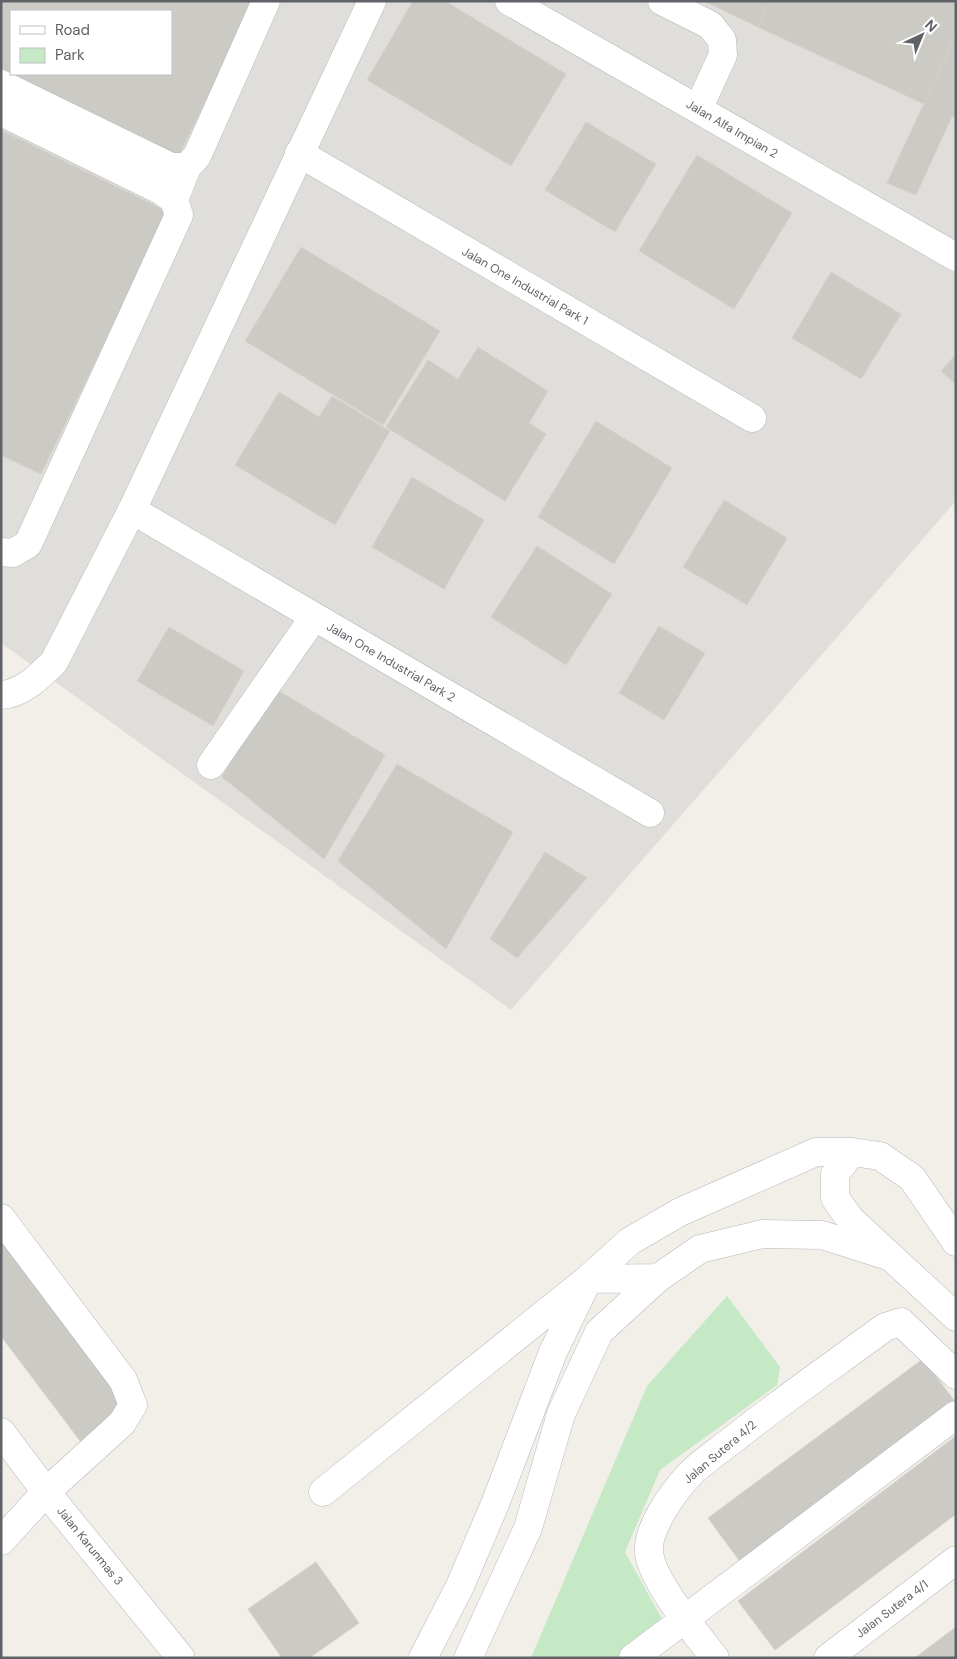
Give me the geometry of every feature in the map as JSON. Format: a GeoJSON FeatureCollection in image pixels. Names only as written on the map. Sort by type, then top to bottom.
{"type":"FeatureCollection","features":[{"type":"Feature","properties":{"kind":"street"},"geometry":{"type":"LineString","coordinates":[[174,200],[187,167],[197,156],[266,1]]}},
{"type":"Feature","properties":{"kind":"street","name":"Jalan Alfa Impian 2"},"geometry":{"type":"LineString","coordinates":[[509,1],[956,257]]}},
{"type":"Feature","properties":{"kind":"street"},"geometry":{"type":"LineString","coordinates":[[662,1],[710,25],[722,40],[723,54],[698,110]]}},
{"type":"Feature","properties":{"kind":"street"},"geometry":{"type":"LineString","coordinates":[[1,695],[9,695],[36,680],[54,662],[132,510],[370,2]]}},
{"type":"Feature","properties":{"kind":"street"},"geometry":{"type":"LineString","coordinates":[[1,84],[171,167],[187,167]]}},
{"type":"Feature","properties":{"kind":"street"},"geometry":{"type":"LineString","coordinates":[[1,112],[162,191],[174,200],[179,215],[28,544],[13,553],[1,552]]}},
{"type":"Feature","properties":{"kind":"street","name":"Jalan One Industrial Park 1"},"geometry":{"type":"LineString","coordinates":[[299,153],[752,418]]}},
{"type":"Feature","properties":{"kind":"street","name":"Jalan One Industrial Park 2"},"geometry":{"type":"LineString","coordinates":[[132,510],[650,813]]}},
{"type":"Feature","properties":{"kind":"street"},"geometry":{"type":"LineString","coordinates":[[211,765],[314,616]]}},
{"type":"Feature","properties":{"kind":"street"},"geometry":{"type":"LineString","coordinates":[[323,1492],[588,1279],[630,1241],[680,1212],[816,1152],[852,1152],[880,1156],[912,1178],[956,1242]]}},
{"type":"Feature","properties":{"kind":"street"},"geometry":{"type":"LineString","coordinates":[[852,1152],[835,1174],[835,1198],[850,1219],[956,1317]]}},
{"type":"Feature","properties":{"kind":"street"},"geometry":{"type":"LineString","coordinates":[[1,1218],[123,1380],[133,1405],[122,1423],[46,1492],[1,1541]]}},
{"type":"Feature","properties":{"kind":"street"},"geometry":{"type":"LineString","coordinates":[[468,1658],[528,1528],[561,1414],[599,1332],[658,1278],[700,1248],[762,1234],[822,1235],[891,1257]]}},
{"type":"Feature","properties":{"kind":"street"},"geometry":{"type":"LineString","coordinates":[[588,1279],[658,1278]]}},
{"type":"Feature","properties":{"kind":"street"},"geometry":{"type":"LineString","coordinates":[[423,1658],[460,1586],[495,1504],[553,1352],[588,1279]]}},
{"type":"Feature","properties":{"kind":"street","name":"Jalan Sutera 4/2"},"geometry":{"type":"LineString","coordinates":[[715,1658],[685,1619],[654,1571],[649,1552],[652,1530],[669,1500],[689,1475],[760,1418],[885,1327],[900,1322],[956,1375]]}},
{"type":"Feature","properties":{"kind":"street"},"geometry":{"type":"LineString","coordinates":[[633,1658],[956,1415]]}},
{"type":"Feature","properties":{"kind":"street","name":"Jalan Karunmas 3"},"geometry":{"type":"LineString","coordinates":[[1,1432],[46,1492],[181,1658]]}},
{"type":"Feature","properties":{"kind":"street","name":"Jalan Sutera 4/1"},"geometry":{"type":"LineString","coordinates":[[828,1658],[956,1560]]}},
{"type":"Feature","properties":{"kind":"shaded area"},"geometry":{"type":"Polygon","coordinates":[[[1,1],[956,1],[956,501],[511,1010],[1,643],[1,1]]]}},
{"type":"Feature","properties":{"kind":"green space"},"geometry":{"type":"Polygon","coordinates":[[[727,1296],[780,1367],[777,1385],[660,1470],[625,1552],[663,1621],[616,1658],[531,1658],[647,1386],[727,1296]]]}},
{"type":"Feature","properties":{"kind":"building"},"geometry":{"type":"Polygon","coordinates":[[[1,1],[255,1],[177,159],[1,72],[1,1]]]}},
{"type":"Feature","properties":{"kind":"building"},"geometry":{"type":"Polygon","coordinates":[[[413,1],[445,1],[566,74],[511,166],[367,80],[413,1]]]}},
{"type":"Feature","properties":{"kind":"building"},"geometry":{"type":"Polygon","coordinates":[[[704,1],[770,1],[758,27],[704,1]]]}},
{"type":"Feature","properties":{"kind":"building"},"geometry":{"type":"Polygon","coordinates":[[[770,1],[956,1],[956,35],[924,104],[758,27],[770,1]]]}},
{"type":"Feature","properties":{"kind":"building"},"geometry":{"type":"Polygon","coordinates":[[[956,35],[956,118],[952,116],[916,195],[887,183],[956,35]]]}},
{"type":"Feature","properties":{"kind":"building"},"geometry":{"type":"Polygon","coordinates":[[[586,122],[656,164],[615,232],[545,190],[586,122]]]}},
{"type":"Feature","properties":{"kind":"building"},"geometry":{"type":"Polygon","coordinates":[[[1,130],[168,212],[41,474],[1,455],[1,130]]]}},
{"type":"Feature","properties":{"kind":"building"},"geometry":{"type":"Polygon","coordinates":[[[697,155],[792,213],[734,309],[639,251],[697,155]]]}},
{"type":"Feature","properties":{"kind":"building"},"geometry":{"type":"Polygon","coordinates":[[[301,247],[440,331],[383,425],[245,341],[301,247]]]}},
{"type":"Feature","properties":{"kind":"building"},"geometry":{"type":"Polygon","coordinates":[[[831,272],[901,314],[861,379],[792,338],[831,272]]]}},
{"type":"Feature","properties":{"kind":"building"},"geometry":{"type":"Polygon","coordinates":[[[478,347],[548,391],[529,423],[546,434],[505,501],[386,427],[428,360],[458,379],[478,347]]]}},
{"type":"Feature","properties":{"kind":"building"},"geometry":{"type":"Polygon","coordinates":[[[956,354],[956,385],[941,371],[956,354]]]}},
{"type":"Feature","properties":{"kind":"building"},"geometry":{"type":"Polygon","coordinates":[[[279,392],[319,417],[332,396],[390,431],[335,525],[235,465],[279,392]]]}},
{"type":"Feature","properties":{"kind":"building"},"geometry":{"type":"Polygon","coordinates":[[[596,421],[672,468],[614,564],[538,517],[596,421]]]}},
{"type":"Feature","properties":{"kind":"building"},"geometry":{"type":"Polygon","coordinates":[[[412,477],[484,520],[444,589],[372,547],[412,477]]]}},
{"type":"Feature","properties":{"kind":"building"},"geometry":{"type":"Polygon","coordinates":[[[724,500],[787,538],[747,605],[683,567],[724,500]]]}},
{"type":"Feature","properties":{"kind":"building"},"geometry":{"type":"Polygon","coordinates":[[[537,546],[612,594],[566,665],[491,617],[537,546]]]}},
{"type":"Feature","properties":{"kind":"building"},"geometry":{"type":"Polygon","coordinates":[[[659,626],[705,653],[664,720],[619,693],[659,626]]]}},
{"type":"Feature","properties":{"kind":"building"},"geometry":{"type":"Polygon","coordinates":[[[169,627],[244,671],[213,726],[137,681],[169,627]]]}},
{"type":"Feature","properties":{"kind":"building"},"geometry":{"type":"Polygon","coordinates":[[[274,688],[385,755],[324,859],[222,777],[274,688]]]}},
{"type":"Feature","properties":{"kind":"building"},"geometry":{"type":"Polygon","coordinates":[[[397,764],[513,832],[446,949],[338,861],[397,764]]]}},
{"type":"Feature","properties":{"kind":"building"},"geometry":{"type":"Polygon","coordinates":[[[545,852],[587,878],[517,958],[490,939],[545,852]]]}},
{"type":"Feature","properties":{"kind":"building"},"geometry":{"type":"Polygon","coordinates":[[[1,1234],[130,1405],[81,1442],[1,1336],[1,1234]]]}},
{"type":"Feature","properties":{"kind":"building"},"geometry":{"type":"Polygon","coordinates":[[[923,1359],[956,1403],[744,1567],[708,1518],[923,1359]]]}},
{"type":"Feature","properties":{"kind":"building"},"geometry":{"type":"Polygon","coordinates":[[[956,1436],[956,1514],[775,1650],[738,1601],[956,1436]]]}},
{"type":"Feature","properties":{"kind":"building"},"geometry":{"type":"Polygon","coordinates":[[[316,1562],[359,1623],[309,1658],[282,1658],[248,1609],[316,1562]]]}},
{"type":"Feature","properties":{"kind":"building"},"geometry":{"type":"Polygon","coordinates":[[[956,1627],[956,1658],[915,1658],[956,1627]]]}}]}
